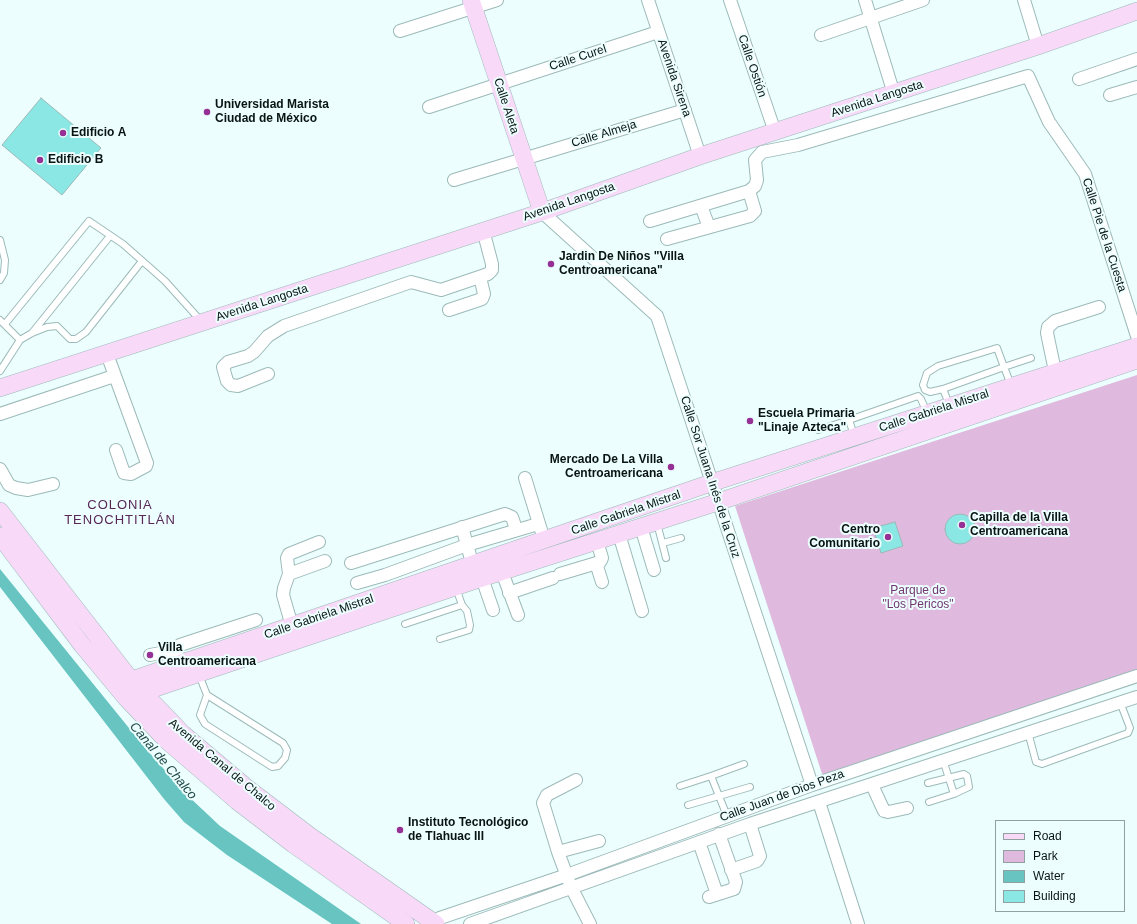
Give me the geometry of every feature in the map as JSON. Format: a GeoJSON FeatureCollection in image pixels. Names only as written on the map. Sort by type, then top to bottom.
{"type":"FeatureCollection","features":[{"type":"Feature","properties":{"kind":"street"},"geometry":{"type":"LineString","coordinates":[[400,31],[472,4],[498,0]]}},
{"type":"Feature","properties":{"kind":"street","name":"Avenida Sirena"},"geometry":{"type":"LineString","coordinates":[[648,0],[700,156]]}},
{"type":"Feature","properties":{"kind":"street","name":"Calle Ostión"},"geometry":{"type":"LineString","coordinates":[[730,0],[775,132]]}},
{"type":"Feature","properties":{"kind":"street"},"geometry":{"type":"LineString","coordinates":[[865,0],[894,94]]}},
{"type":"Feature","properties":{"kind":"street"},"geometry":{"type":"LineString","coordinates":[[822,34],[923,0]]}},
{"type":"Feature","properties":{"kind":"street"},"geometry":{"type":"LineString","coordinates":[[1024,0],[1038,46]]}},
{"type":"Feature","properties":{"kind":"street","name":"Calle Aleta"},"geometry":{"type":"LineString","coordinates":[[472,4],[542,212]]}},
{"type":"Feature","properties":{"kind":"street","name":"Avenida Langosta"},"geometry":{"type":"LineString","coordinates":[[0,388],[542,212],[700,156],[894,94],[1137,11]]}},
{"type":"Feature","properties":{"kind":"street","name":"Calle Curel"},"geometry":{"type":"LineString","coordinates":[[429,106],[658,32]]}},
{"type":"Feature","properties":{"kind":"street"},"geometry":{"type":"LineString","coordinates":[[1079,80],[1137,59]]}},
{"type":"Feature","properties":{"kind":"street","name":"Calle Pie de la Cuesta"},"geometry":{"type":"LineString","coordinates":[[749,191],[755,186],[757,180],[755,160],[762,152],[798,145],[1028,76],[1049,122],[1085,174],[1137,336]]}},
{"type":"Feature","properties":{"kind":"street"},"geometry":{"type":"LineString","coordinates":[[1110,95],[1137,87]]}},
{"type":"Feature","properties":{"kind":"street","name":"Calle Almeja"},"geometry":{"type":"LineString","coordinates":[[454,180],[685,110]]}},
{"type":"Feature","properties":{"kind":"street"},"geometry":{"type":"LineString","coordinates":[[650,221],[749,191],[754,211],[750,216],[667,239]]}},
{"type":"Feature","properties":{"kind":"street"},"geometry":{"type":"LineString","coordinates":[[701,206],[710,227]]}},
{"type":"Feature","properties":{"kind":"street","name":"Calle Sor Juana Inés de la Cruz"},"geometry":{"type":"LineString","coordinates":[[542,212],[657,316],[711,484],[812,785]]}},
{"type":"Feature","properties":{"kind":"street"},"geometry":{"type":"LineString","coordinates":[[268,374],[238,386],[231,386],[227,381],[223,367],[228,362],[248,356],[259,348],[268,336],[291,323],[411,282],[441,290],[480,277],[492,270],[483,230]]}},
{"type":"Feature","properties":{"kind":"street"},"geometry":{"type":"LineString","coordinates":[[449,310],[482,299],[484,294],[480,277]]}},
{"type":"Feature","properties":{"kind":"street"},"geometry":{"type":"LineString","coordinates":[[1055,371],[1047,333],[1048,327],[1055,322],[1099,307]]}},
{"type":"Feature","properties":{"kind":"street","name":"Calle Gabriela Mistral"},"geometry":{"type":"LineString","coordinates":[[129,689],[179,657],[396,599],[456,588],[478,572],[502,572],[718,502],[930,421],[950,406],[1055,371],[1137,346]]}},
{"type":"Feature","properties":{"kind":"street"},"geometry":{"type":"LineString","coordinates":[[107,354],[147,463],[146,466],[131,474],[124,474],[116,450]]}},
{"type":"Feature","properties":{"kind":"street","name":"Calle Gabriela Mistral"},"geometry":{"type":"LineString","coordinates":[[129,689],[199,675],[396,599],[478,572],[545,541],[711,484],[855,437],[930,421],[1137,360]]}},
{"type":"Feature","properties":{"kind":"street"},"geometry":{"type":"LineString","coordinates":[[0,414],[114,376]]}},
{"type":"Feature","properties":{"kind":"street"},"geometry":{"type":"LineString","coordinates":[[0,469],[10,485],[16,488],[28,490],[53,484]]}},
{"type":"Feature","properties":{"kind":"street"},"geometry":{"type":"LineString","coordinates":[[525,478],[538,524],[545,541]]}},
{"type":"Feature","properties":{"kind":"street","name":"Avenida Canal de Chalco"},"geometry":{"type":"LineString","coordinates":[[0,511],[166,740],[237,801],[293,844],[406,924]]}},
{"type":"Feature","properties":{"kind":"street"},"geometry":{"type":"LineString","coordinates":[[351,563],[505,514],[512,517],[516,529]]}},
{"type":"Feature","properties":{"kind":"street"},"geometry":{"type":"LineString","coordinates":[[356,583],[516,529],[538,524]]}},
{"type":"Feature","properties":{"kind":"street"},"geometry":{"type":"LineString","coordinates":[[648,525],[654,570]]}},
{"type":"Feature","properties":{"kind":"street"},"geometry":{"type":"LineString","coordinates":[[462,527],[467,545],[493,610]]}},
{"type":"Feature","properties":{"kind":"street"},"geometry":{"type":"LineString","coordinates":[[619,534],[642,610]]}},
{"type":"Feature","properties":{"kind":"street","name":"Avenida Canal de Chalco"},"geometry":{"type":"LineString","coordinates":[[0,536],[82,645],[129,689],[248,788],[310,836],[433,923]]}},
{"type":"Feature","properties":{"kind":"street"},"geometry":{"type":"LineString","coordinates":[[510,593],[600,562],[602,558],[597,541]]}},
{"type":"Feature","properties":{"kind":"street"},"geometry":{"type":"LineString","coordinates":[[292,626],[283,595],[289,574],[287,558],[289,554],[319,542]]}},
{"type":"Feature","properties":{"kind":"street"},"geometry":{"type":"LineString","coordinates":[[384,553],[396,599]]}},
{"type":"Feature","properties":{"kind":"street"},"geometry":{"type":"LineString","coordinates":[[289,574],[325,561]]}},
{"type":"Feature","properties":{"kind":"street"},"geometry":{"type":"LineString","coordinates":[[596,563],[602,582]]}},
{"type":"Feature","properties":{"kind":"street"},"geometry":{"type":"LineString","coordinates":[[502,572],[518,615]]}},
{"type":"Feature","properties":{"kind":"street"},"geometry":{"type":"LineString","coordinates":[[150,655],[179,657],[180,645],[256,620]]}},
{"type":"Feature","properties":{"kind":"street","name":"Calle Juan de Dios Peza"},"geometry":{"type":"LineString","coordinates":[[470,924],[569,881],[727,816],[812,785],[1137,676]]}},
{"type":"Feature","properties":{"kind":"street","name":"Calle Juan de Dios Peza"},"geometry":{"type":"LineString","coordinates":[[433,923],[699,842],[719,834],[1137,697]]}},
{"type":"Feature","properties":{"kind":"street"},"geometry":{"type":"LineString","coordinates":[[576,780],[547,795],[543,803],[558,852],[569,881],[590,924]]}},
{"type":"Feature","properties":{"kind":"street"},"geometry":{"type":"LineString","coordinates":[[872,785],[884,811],[888,812],[907,808]]}},
{"type":"Feature","properties":{"kind":"street"},"geometry":{"type":"LineString","coordinates":[[819,802],[858,924]]}},
{"type":"Feature","properties":{"kind":"street"},"geometry":{"type":"LineString","coordinates":[[731,870],[758,861],[760,856],[750,824]]}},
{"type":"Feature","properties":{"kind":"street"},"geometry":{"type":"LineString","coordinates":[[699,842],[713,896],[734,889],[736,882],[719,834]]}},
{"type":"Feature","properties":{"kind":"street"},"geometry":{"type":"LineString","coordinates":[[558,852],[600,840]]}},
{"type":"Feature","properties":{"kind":"lane"},"geometry":{"type":"LineString","coordinates":[[20,340],[2,322],[89,221],[142,261],[165,281],[202,322]]}},
{"type":"Feature","properties":{"kind":"lane"},"geometry":{"type":"LineString","coordinates":[[32,333],[110,236]]}},
{"type":"Feature","properties":{"kind":"lane"},"geometry":{"type":"LineString","coordinates":[[0,240],[5,260],[4,272],[0,280]]}},
{"type":"Feature","properties":{"kind":"lane"},"geometry":{"type":"LineString","coordinates":[[0,371],[20,340],[32,333],[47,327],[57,326],[70,339],[76,339],[86,332],[142,261]]}},
{"type":"Feature","properties":{"kind":"lane"},"geometry":{"type":"LineString","coordinates":[[1012,386],[1004,367],[997,348],[938,366],[927,373],[923,385],[925,390],[930,392],[943,389],[1004,367],[1031,358]]}},
{"type":"Feature","properties":{"kind":"lane"},"geometry":{"type":"LineString","coordinates":[[943,389],[950,406]]}},
{"type":"Feature","properties":{"kind":"lane"},"geometry":{"type":"LineString","coordinates":[[818,430],[918,396],[922,399],[930,421]]}},
{"type":"Feature","properties":{"kind":"lane"},"geometry":{"type":"LineString","coordinates":[[849,420],[855,437]]}},
{"type":"Feature","properties":{"kind":"lane"},"geometry":{"type":"LineString","coordinates":[[648,525],[663,542],[666,558]]}},
{"type":"Feature","properties":{"kind":"lane"},"geometry":{"type":"LineString","coordinates":[[663,542],[681,538]]}},
{"type":"Feature","properties":{"kind":"lane"},"geometry":{"type":"LineString","coordinates":[[440,639],[469,630],[470,625],[467,611],[462,605],[456,588]]}},
{"type":"Feature","properties":{"kind":"lane"},"geometry":{"type":"LineString","coordinates":[[405,624],[462,605]]}},
{"type":"Feature","properties":{"kind":"lane"},"geometry":{"type":"LineString","coordinates":[[199,675],[207,695],[283,743],[287,750],[285,758],[278,766],[272,767],[205,724],[200,715],[207,695]]}},
{"type":"Feature","properties":{"kind":"lane"},"geometry":{"type":"LineString","coordinates":[[1028,732],[1036,762],[1042,764],[1128,733],[1130,728],[1120,702]]}},
{"type":"Feature","properties":{"kind":"lane"},"geometry":{"type":"LineString","coordinates":[[943,760],[954,794]]}},
{"type":"Feature","properties":{"kind":"lane"},"geometry":{"type":"LineString","coordinates":[[680,786],[744,764]]}},
{"type":"Feature","properties":{"kind":"lane"},"geometry":{"type":"LineString","coordinates":[[928,783],[948,776],[964,774],[967,776],[970,784],[968,789],[929,802]]}},
{"type":"Feature","properties":{"kind":"lane"},"geometry":{"type":"LineString","coordinates":[[711,776],[727,816]]}},
{"type":"Feature","properties":{"kind":"lane"},"geometry":{"type":"LineString","coordinates":[[688,805],[750,787]]}},
{"type":"Feature","properties":{"kind":"green space","name":"Parque de \"Los Pericos\""},"geometry":{"type":"Polygon","coordinates":[[[1137,375],[1137,677],[824,780],[735,506],[1137,375]]]}},
{"type":"Feature","properties":{"kind":"water"},"geometry":{"type":"Polygon","coordinates":[[[0,569],[146,749],[187,795],[220,826],[361,924],[332,924],[227,855],[184,822],[164,799],[0,587],[0,569]]]}},
{"type":"Feature","properties":{"kind":"building"},"geometry":{"type":"Polygon","coordinates":[[[41,98],[101,148],[62,195],[2,145],[41,98]]]}},
{"type":"Feature","properties":{"kind":"building"},"geometry":{"type":"Polygon","coordinates":[[[960,514],[971,518],[975,529],[971,540],[960,544],[949,540],[945,529],[949,518],[960,514]]]}},
{"type":"Feature","properties":{"kind":"building","name":"Centro Comunitario"},"geometry":{"type":"Polygon","coordinates":[[[895,522],[903,546],[881,553],[873,528],[895,522]]]}},
{"type":"Feature","properties":{"kind":"place","name":"Universidad Marista Ciudad de México"},"geometry":{"type":"Point","coordinates":[207,112]}},
{"type":"Feature","properties":{"kind":"place","name":"Edificio A"},"geometry":{"type":"Point","coordinates":[63,133]}},
{"type":"Feature","properties":{"kind":"place","name":"Edificio B"},"geometry":{"type":"Point","coordinates":[40,160]}},
{"type":"Feature","properties":{"kind":"place","name":"Jardin De Niños \"Villa Centroamericana\""},"geometry":{"type":"Point","coordinates":[551,264]}},
{"type":"Feature","properties":{"kind":"place","name":"Escuela Primaria \"Linaje Azteca\""},"geometry":{"type":"Point","coordinates":[750,421]}},
{"type":"Feature","properties":{"kind":"place","name":"Mercado De La Villa Centroamericana"},"geometry":{"type":"Point","coordinates":[671,467]}},
{"type":"Feature","properties":{"kind":"place","name":"Capilla de la Villa Centroamericana"},"geometry":{"type":"Point","coordinates":[962,525]}},
{"type":"Feature","properties":{"kind":"place","name":"Centro Comunitario"},"geometry":{"type":"Point","coordinates":[888,537]}},
{"type":"Feature","properties":{"kind":"place","name":"Villa Centroamericana"},"geometry":{"type":"Point","coordinates":[150,655]}},
{"type":"Feature","properties":{"kind":"place","name":"Instituto Tecnológico de Tlahuac III"},"geometry":{"type":"Point","coordinates":[400,830]}},
{"type":"Feature","properties":{"kind":"district","name":"COLONIA TENOCHTITLÁN"},"geometry":{"type":"Point","coordinates":[120,512]}},
{"type":"Feature","properties":{"kind":"water label","name":"Canal de Chalco"},"geometry":{"type":"Point","coordinates":[163,761]}}]}
